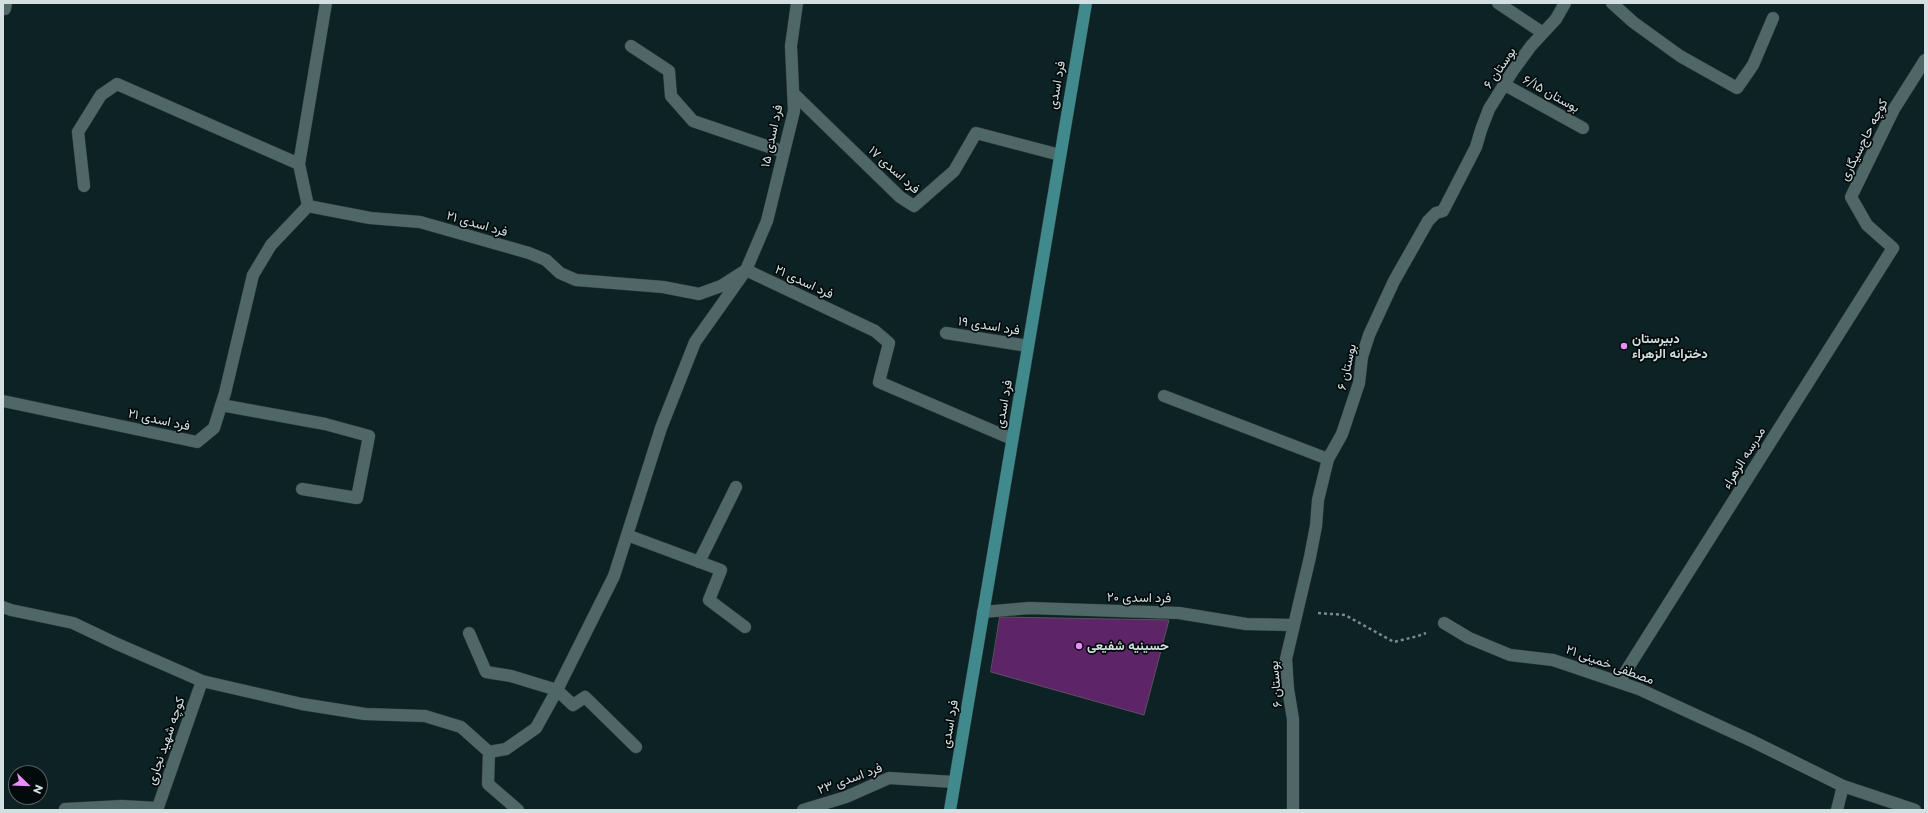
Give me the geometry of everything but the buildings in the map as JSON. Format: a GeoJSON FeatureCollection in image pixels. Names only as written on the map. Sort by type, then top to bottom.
{"type":"FeatureCollection","features":[{"type":"Feature","properties":{"kind":"main road","name":"فرد اسدی"},"geometry":{"type":"LineString","coordinates":[[950,810],[1086,3]]}},
{"type":"Feature","properties":{"kind":"street"},"geometry":{"type":"LineString","coordinates":[[308,206],[299,164],[326,3]]}},
{"type":"Feature","properties":{"kind":"street","name":"فرد اسدی ۱۵"},"geometry":{"type":"LineString","coordinates":[[489,752],[506,750],[536,728],[557,690],[614,576],[661,428],[694,342],[746,270],[767,221],[794,111],[791,46],[797,3]]}},
{"type":"Feature","properties":{"kind":"street"},"geometry":{"type":"LineString","coordinates":[[1498,3],[1543,34]]}},
{"type":"Feature","properties":{"kind":"street","name":"بوستان ۶"},"geometry":{"type":"LineString","coordinates":[[1293,810],[1294,719],[1288,689],[1286,659],[1310,557],[1316,526],[1318,500],[1328,459],[1342,434],[1359,382],[1362,357],[1377,316],[1394,281],[1428,221],[1436,214],[1443,211],[1476,147],[1490,109],[1531,46],[1556,19],[1565,3]]}},
{"type":"Feature","properties":{"kind":"street"},"geometry":{"type":"LineString","coordinates":[[1612,3],[1633,22],[1680,56],[1737,88],[1753,65],[1773,18]]}},
{"type":"Feature","properties":{"kind":"street"},"geometry":{"type":"LineString","coordinates":[[631,46],[669,71],[671,96],[692,121],[784,152]]}},
{"type":"Feature","properties":{"kind":"street","name":"کوچه حاج‌سیگاری"},"geometry":{"type":"LineString","coordinates":[[1893,248],[1867,225],[1851,196],[1871,159],[1894,109],[1925,60]]}},
{"type":"Feature","properties":{"kind":"street"},"geometry":{"type":"LineString","coordinates":[[84,186],[78,132],[101,95],[117,84],[299,164]]}},
{"type":"Feature","properties":{"kind":"street","name":"بوستان ۶/۱۵"},"geometry":{"type":"LineString","coordinates":[[1505,85],[1582,128]]}},
{"type":"Feature","properties":{"kind":"street","name":"فرد اسدی ۱۷"},"geometry":{"type":"LineString","coordinates":[[793,93],[900,197],[914,206],[954,171],[976,133],[1060,156]]}},
{"type":"Feature","properties":{"kind":"street","name":"فرد اسدی ۲۱"},"geometry":{"type":"LineString","coordinates":[[3,402],[197,442],[214,428],[222,405],[253,275],[271,245],[308,206],[370,218],[420,222],[529,252],[546,260],[560,273],[576,280],[608,281],[663,287],[699,294],[721,286],[746,270],[875,331],[889,343],[879,382],[1012,439]]}},
{"type":"Feature","properties":{"kind":"street","name":"مدرسه الزهراء"},"geometry":{"type":"LineString","coordinates":[[1619,682],[1893,248]]}},
{"type":"Feature","properties":{"kind":"street","name":"فرد اسدی ۱۹"},"geometry":{"type":"LineString","coordinates":[[946,333],[1028,346]]}},
{"type":"Feature","properties":{"kind":"street"},"geometry":{"type":"LineString","coordinates":[[1164,396],[1328,459]]}},
{"type":"Feature","properties":{"kind":"street"},"geometry":{"type":"LineString","coordinates":[[222,405],[325,424],[369,436],[357,498],[302,489]]}},
{"type":"Feature","properties":{"kind":"street"},"geometry":{"type":"LineString","coordinates":[[699,562],[736,487]]}},
{"type":"Feature","properties":{"kind":"street"},"geometry":{"type":"LineString","coordinates":[[627,535],[721,570],[709,600],[745,627]]}},
{"type":"Feature","properties":{"kind":"street"},"geometry":{"type":"LineString","coordinates":[[3,607],[73,623],[202,681],[302,704],[365,714],[425,716],[461,727],[489,752],[488,784],[518,810]]}},
{"type":"Feature","properties":{"kind":"street","name":"فرد اسدی ۲۰"},"geometry":{"type":"LineString","coordinates":[[983,612],[1029,608],[1179,613],[1246,624],[1293,625]]}},
{"type":"Feature","properties":{"kind":"street","name":"مصطفی خمینی ۲۱"},"geometry":{"type":"LineString","coordinates":[[1444,623],[1469,638],[1510,655],[1553,660],[1639,689],[1752,741],[1843,786],[1915,810]]}},
{"type":"Feature","properties":{"kind":"street"},"geometry":{"type":"LineString","coordinates":[[469,633],[486,672],[511,676],[557,690],[573,706],[585,697],[636,747]]}},
{"type":"Feature","properties":{"kind":"street","name":"کوچه شهید ‌نجاری"},"geometry":{"type":"LineString","coordinates":[[157,809],[202,681]]}},
{"type":"Feature","properties":{"kind":"street","name":"فرد اسدی ۲۳"},"geometry":{"type":"LineString","coordinates":[[803,810],[846,797],[890,778],[954,782]]}},
{"type":"Feature","properties":{"kind":"street"},"geometry":{"type":"LineString","coordinates":[[1837,810],[1843,786]]}},
{"type":"Feature","properties":{"kind":"street"},"geometry":{"type":"LineString","coordinates":[[65,809],[122,806],[157,809]]}},
{"type":"Feature","properties":{"kind":"path"},"geometry":{"type":"LineString","coordinates":[[1293,625],[1318,613],[1345,615],[1394,642],[1418,636],[1444,623]]}},
{"type":"Feature","properties":{"kind":"place","name":"دبیرستان دخترانه الزهراء"},"geometry":{"type":"Point","coordinates":[1624,346]}},
{"type":"Feature","properties":{"kind":"place","name":"حسینیه شفیعی"},"geometry":{"type":"Point","coordinates":[1079,646]}}]}
